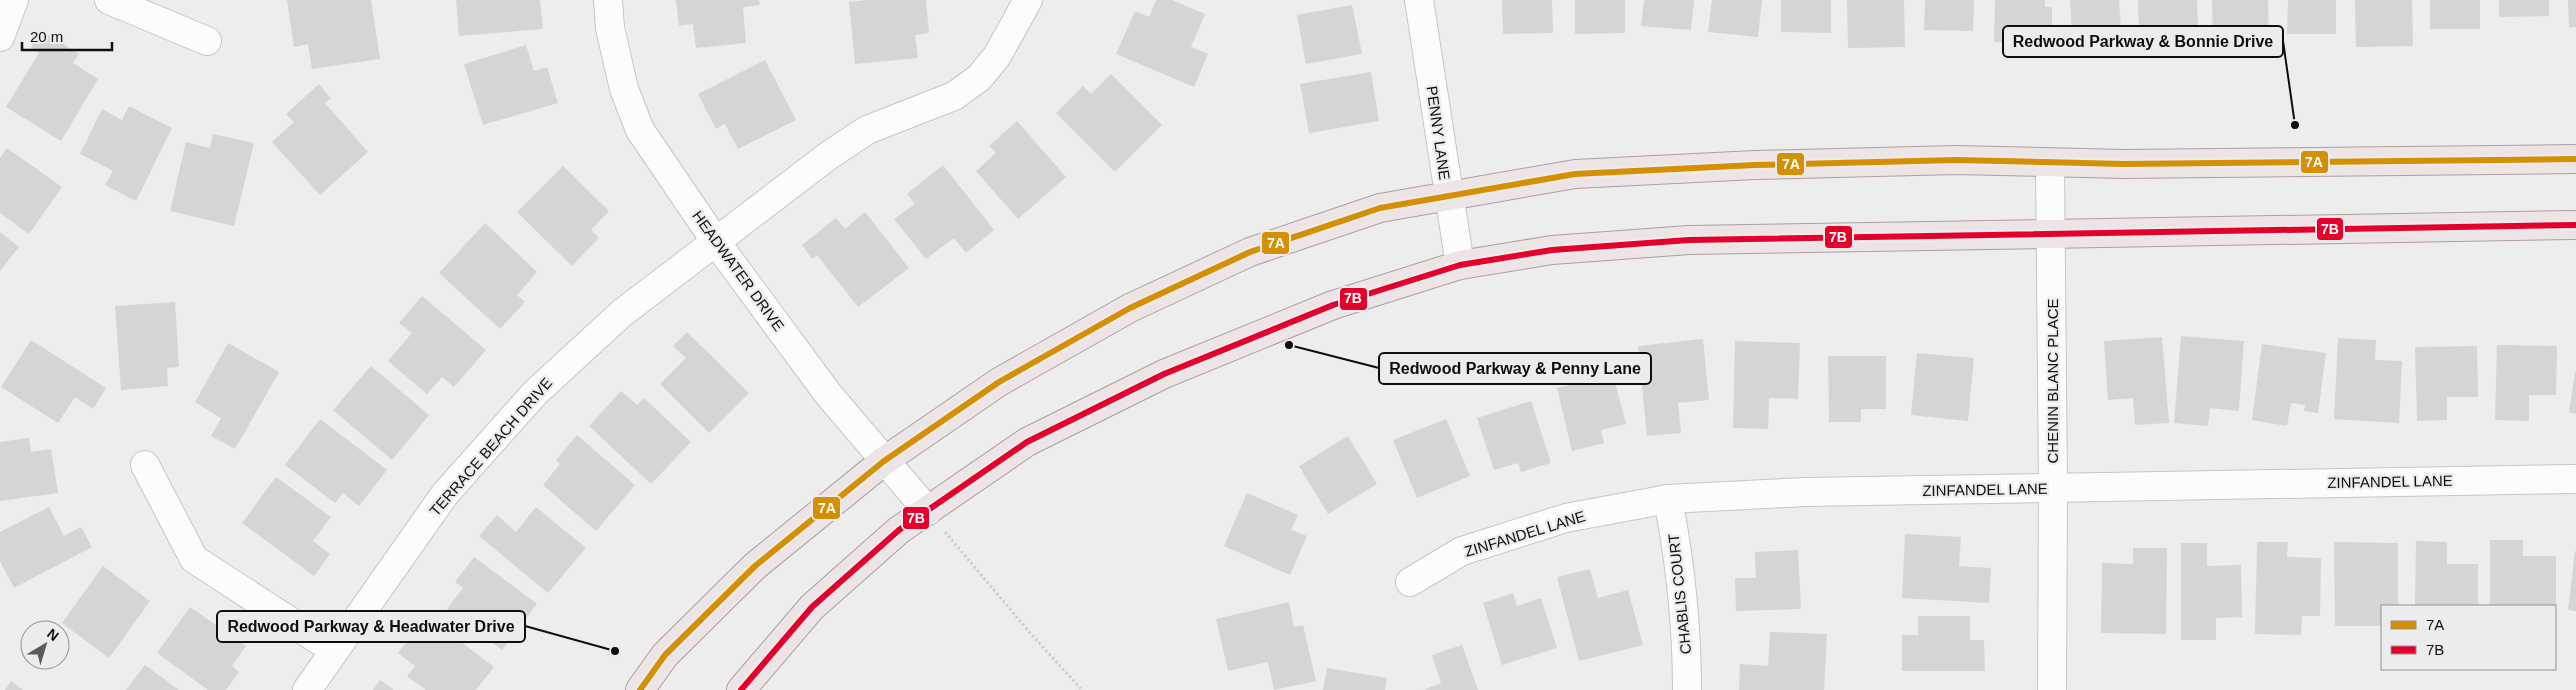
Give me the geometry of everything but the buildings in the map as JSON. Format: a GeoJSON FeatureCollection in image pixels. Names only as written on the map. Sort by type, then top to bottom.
{"type":"FeatureCollection","features":[{"type":"Feature","properties":{"kind":"main road"},"geometry":{"type":"LineString","coordinates":[[640,690],[665,655],[755,566],[884,461],[999,382],[1130,308],[1250,252],[1380,208],[1575,174],[1765,164],[1956,160],[2050,163],[2576,159]]}},
{"type":"Feature","properties":{"kind":"main road"},"geometry":{"type":"LineString","coordinates":[[741,690],[812,607],[899,530],[1027,442],[1164,374],[1333,305],[1460,265],[1552,250],[1689,240],[2576,225]]}},
{"type":"Feature","properties":{"kind":"street"},"geometry":{"type":"LineString","coordinates":[[0,37],[14,0]]}},
{"type":"Feature","properties":{"kind":"street"},"geometry":{"type":"LineString","coordinates":[[109,0],[207,41]]}},
{"type":"Feature","properties":{"kind":"street","name":"HEADWATER DRIVE"},"geometry":{"type":"LineString","coordinates":[[608,0],[610,28],[624,89],[640,130],[716,242],[828,394],[928,510]]}},
{"type":"Feature","properties":{"kind":"street","name":"TERRACE BEACH DRIVE"},"geometry":{"type":"LineString","coordinates":[[307,690],[445,494],[535,393],[622,313],[828,156],[867,130],[954,96],[980,78],[998,56],[1028,0]]}},
{"type":"Feature","properties":{"kind":"street","name":"PENNY LANE"},"geometry":{"type":"LineString","coordinates":[[1419,0],[1460,265]]}},
{"type":"Feature","properties":{"kind":"street","name":"CHENIN BLANC PLACE"},"geometry":{"type":"LineString","coordinates":[[2050,163],[2053,489],[2052,690]]}},
{"type":"Feature","properties":{"kind":"street"},"geometry":{"type":"LineString","coordinates":[[145,465],[194,559],[334,650]]}},
{"type":"Feature","properties":{"kind":"street","name":"ZINFANDEL LANE"},"geometry":{"type":"LineString","coordinates":[[1410,582],[1462,551],[1566,518],[1668,499],[1805,492],[2576,479]]}},
{"type":"Feature","properties":{"kind":"street","name":"CHABLIS COURT"},"geometry":{"type":"LineString","coordinates":[[1668,499],[1674,532],[1684,629],[1687,690]]}},
{"type":"Feature","properties":{"kind":"path"},"geometry":{"type":"LineString","coordinates":[[928,510],[1031,634],[1082,690]]}},
{"type":"Feature","properties":{"kind":"transit line","name":"7A"},"geometry":{"type":"LineString","coordinates":[[640,690],[665,655],[755,566],[884,461],[999,382],[1130,308],[1250,252],[1380,208],[1575,174],[1755,165],[1956,160],[2124,164],[2576,159]]}},
{"type":"Feature","properties":{"kind":"transit line","name":"7B"},"geometry":{"type":"LineString","coordinates":[[741,690],[812,607],[899,530],[1027,442],[1164,374],[1333,305],[1460,265],[1552,250],[1689,240],[2576,225]]}},
{"type":"Feature","properties":{"kind":"place","name":"Redwood Parkway & Bonnie Drive"},"geometry":{"type":"Point","coordinates":[2295,125]}},
{"type":"Feature","properties":{"kind":"place","name":"Redwood Parkway & Penny Lane"},"geometry":{"type":"Point","coordinates":[1289,345]}},
{"type":"Feature","properties":{"kind":"place","name":"Redwood Parkway & Headwater Drive"},"geometry":{"type":"Point","coordinates":[615,651]}}]}
